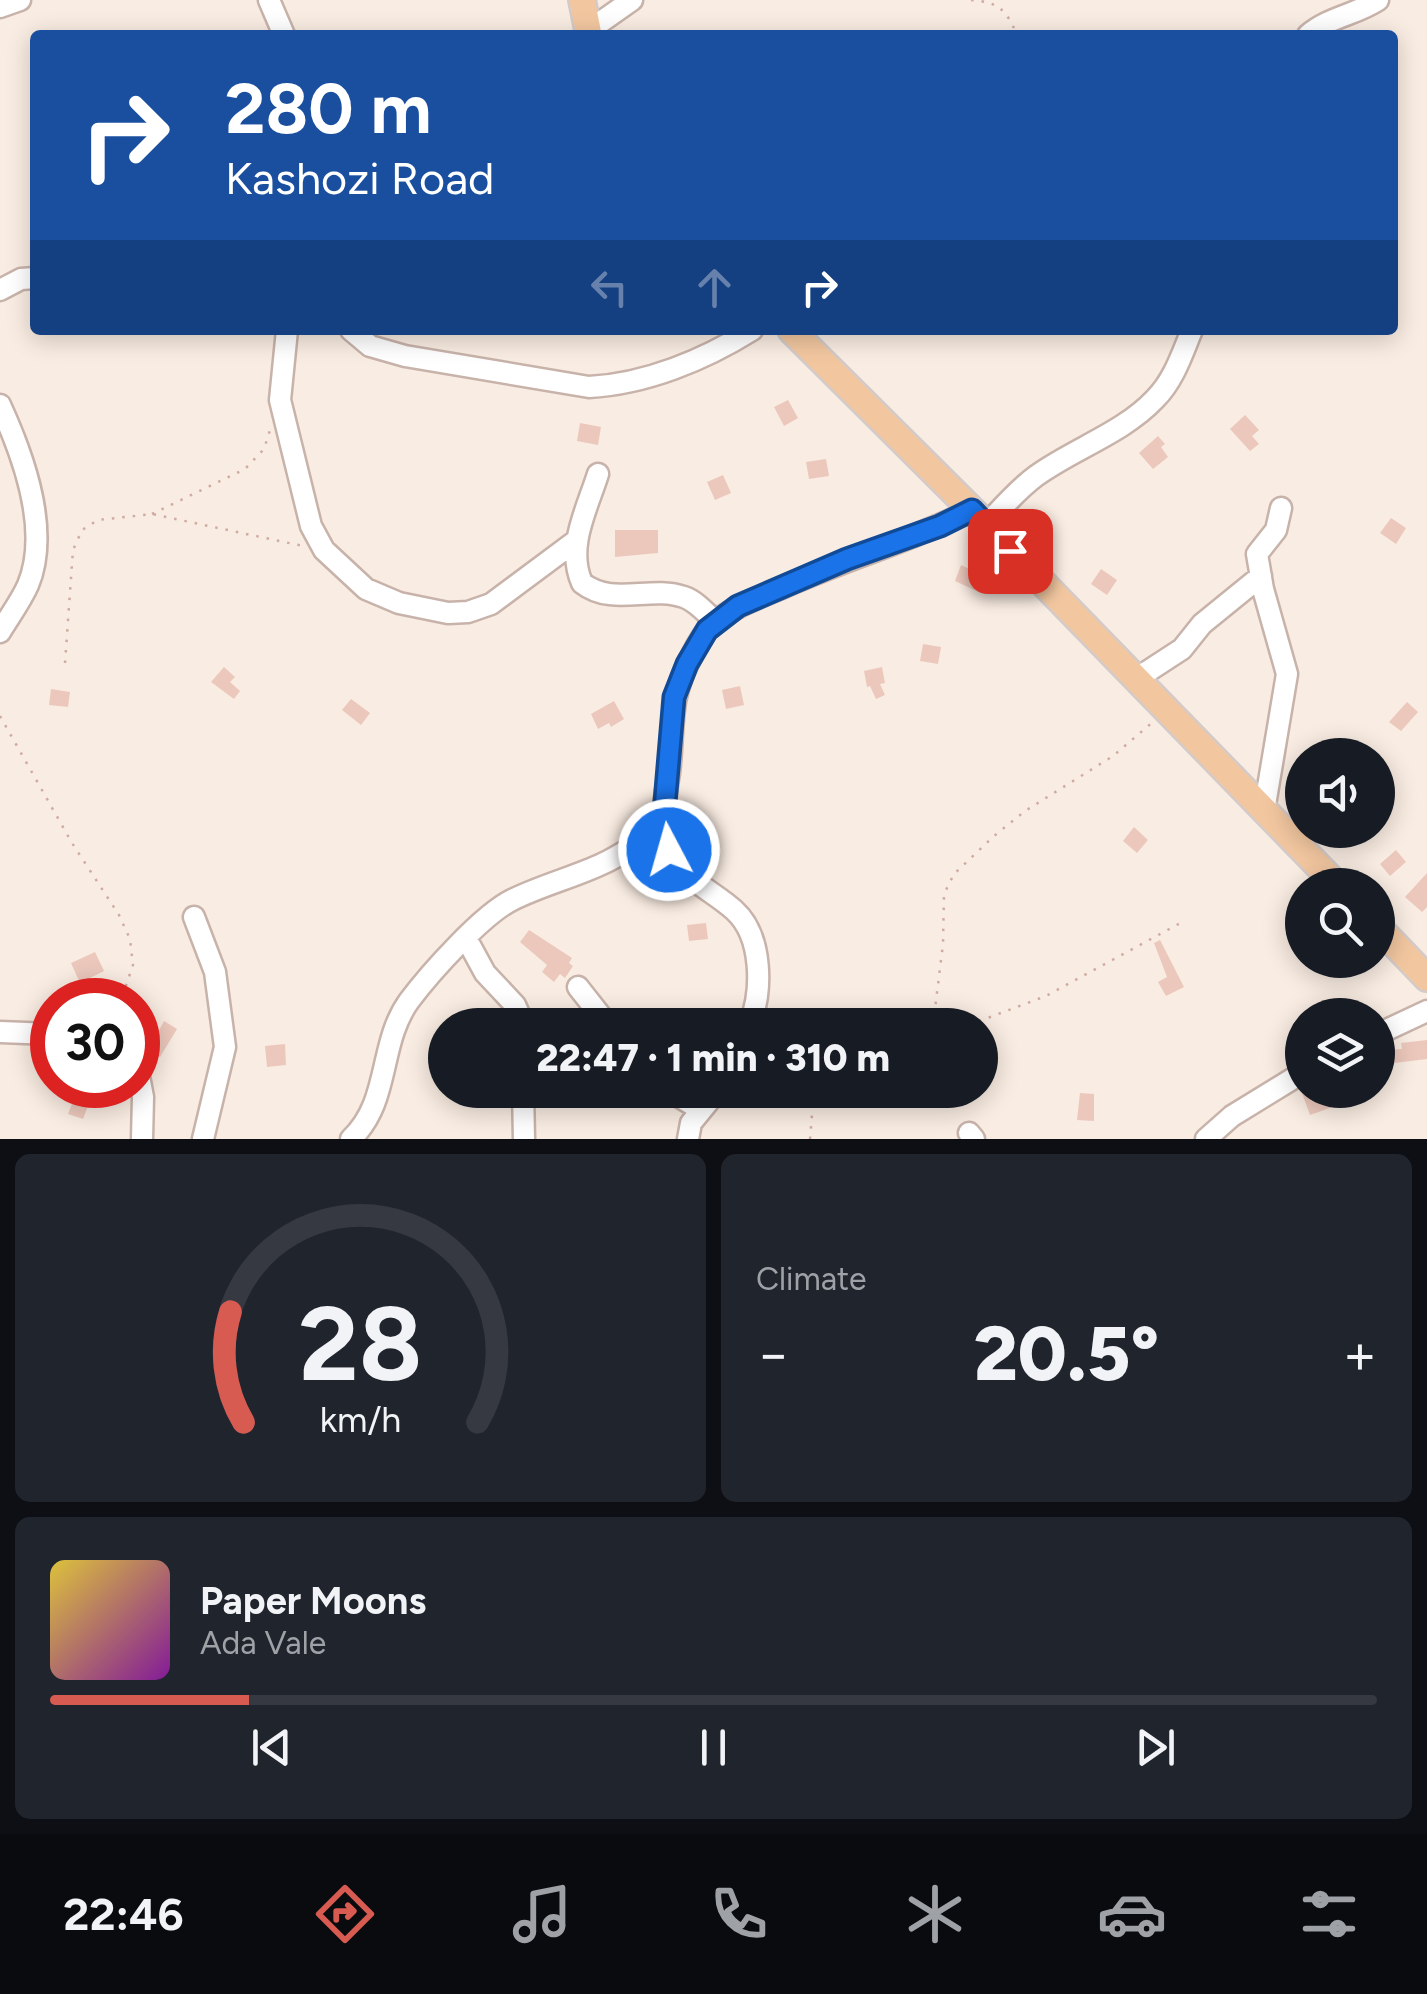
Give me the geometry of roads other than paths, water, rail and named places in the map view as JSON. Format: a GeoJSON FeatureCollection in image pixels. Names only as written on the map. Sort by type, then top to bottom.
{"type":"FeatureCollection","features":[{"type":"Feature","properties":{"kind":"main road"},"geometry":{"type":"LineString","coordinates":[[582,0],[588,30]]}},
{"type":"Feature","properties":{"kind":"main road"},"geometry":{"type":"LineString","coordinates":[[795,335],[1320,868]]}},
{"type":"Feature","properties":{"kind":"main road"},"geometry":{"type":"LineString","coordinates":[[1395,945],[1427,978]]}},
{"type":"Feature","properties":{"kind":"street"},"geometry":{"type":"LineString","coordinates":[[0,8],[20,0]]}},
{"type":"Feature","properties":{"kind":"street"},"geometry":{"type":"LineString","coordinates":[[269,0],[282,30]]}},
{"type":"Feature","properties":{"kind":"street"},"geometry":{"type":"LineString","coordinates":[[593,30],[632,0]]}},
{"type":"Feature","properties":{"kind":"street"},"geometry":{"type":"LineString","coordinates":[[1314,30],[1378,0]]}},
{"type":"Feature","properties":{"kind":"street"},"geometry":{"type":"LineString","coordinates":[[0,290],[30,278]]}},
{"type":"Feature","properties":{"kind":"street"},"geometry":{"type":"LineString","coordinates":[[286,335],[280,400],[311,526],[324,550],[366,589],[399,604],[448,613],[468,612],[491,604],[577,540]]}},
{"type":"Feature","properties":{"kind":"street"},"geometry":{"type":"LineString","coordinates":[[357,335],[370,346],[405,356],[589,387],[615,386],[698,360],[743,335]]}},
{"type":"Feature","properties":{"kind":"street"},"geometry":{"type":"LineString","coordinates":[[754,1008],[758,966],[750,936],[736,912],[678,865],[669,850],[663,826],[674,697],[700,640],[738,606],[834,564],[940,526],[979,518],[1038,474],[1158,397],[1190,335]]}},
{"type":"Feature","properties":{"kind":"street"},"geometry":{"type":"LineString","coordinates":[[0,404],[24,463],[34,530],[29,582],[0,632]]}},
{"type":"Feature","properties":{"kind":"street"},"geometry":{"type":"LineString","coordinates":[[598,474],[577,540],[578,572],[590,589],[614,596],[684,596],[716,622]]}},
{"type":"Feature","properties":{"kind":"street"},"geometry":{"type":"LineString","coordinates":[[1264,810],[1287,674],[1257,554],[1276,530],[1281,508]]}},
{"type":"Feature","properties":{"kind":"street"},"geometry":{"type":"LineString","coordinates":[[1136,679],[1182,648],[1202,624],[1261,576]]}},
{"type":"Feature","properties":{"kind":"street"},"geometry":{"type":"LineString","coordinates":[[351,1139],[372,1113],[382,1090],[394,1032],[407,1003],[480,920],[511,900],[607,862],[663,826]]}},
{"type":"Feature","properties":{"kind":"street"},"geometry":{"type":"LineString","coordinates":[[194,917],[215,972],[226,1047],[202,1139]]}},
{"type":"Feature","properties":{"kind":"street"},"geometry":{"type":"LineString","coordinates":[[466,938],[485,973],[516,1008]]}},
{"type":"Feature","properties":{"kind":"street"},"geometry":{"type":"LineString","coordinates":[[578,987],[595,1008]]}},
{"type":"Feature","properties":{"kind":"street"},"geometry":{"type":"LineString","coordinates":[[1395,1026],[1427,1010]]}},
{"type":"Feature","properties":{"kind":"street"},"geometry":{"type":"LineString","coordinates":[[0,1032],[30,1033]]}},
{"type":"Feature","properties":{"kind":"street"},"geometry":{"type":"LineString","coordinates":[[1206,1139],[1232,1116],[1285,1084]]}},
{"type":"Feature","properties":{"kind":"street"},"geometry":{"type":"LineString","coordinates":[[142,1139],[143,1108]]}},
{"type":"Feature","properties":{"kind":"street"},"geometry":{"type":"LineString","coordinates":[[523,1108],[524,1139]]}},
{"type":"Feature","properties":{"kind":"street"},"geometry":{"type":"LineString","coordinates":[[688,1139],[691,1124],[701,1110],[698,1108]]}}]}
